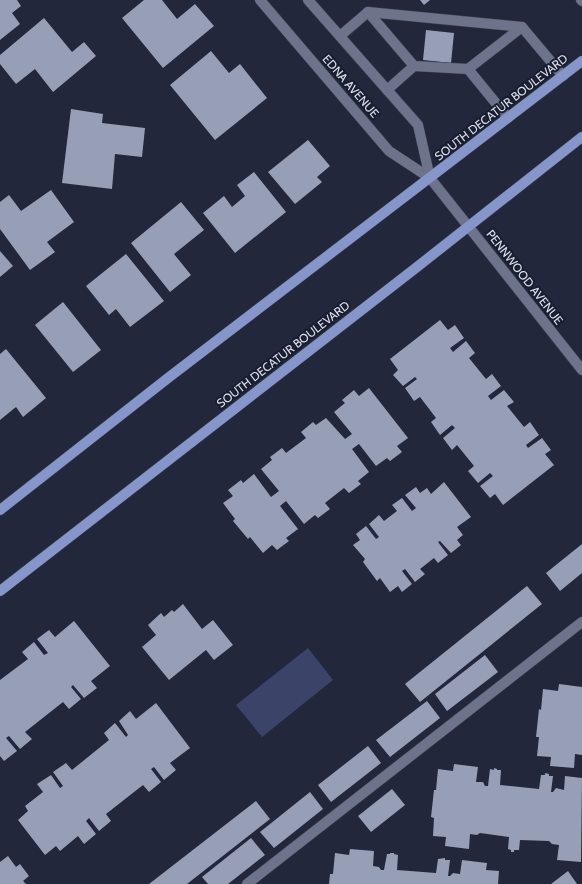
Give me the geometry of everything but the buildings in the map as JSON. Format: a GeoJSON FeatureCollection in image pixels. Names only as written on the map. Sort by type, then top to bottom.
{"type":"FeatureCollection","features":[{"type":"Feature","properties":{"kind":"main road","name":"SOUTH DECATUR BOULEVARD"},"geometry":{"type":"LineString","coordinates":[[0,510],[175,373],[582,61]]}},
{"type":"Feature","properties":{"kind":"main road","name":"SOUTH DECATUR BOULEVARD"},"geometry":{"type":"LineString","coordinates":[[0,591],[469,227],[582,137]]}},
{"type":"Feature","properties":{"kind":"street","name":"EDNA AVENUE"},"geometry":{"type":"LineString","coordinates":[[260,0],[389,151],[430,178],[448,201]]}},
{"type":"Feature","properties":{"kind":"street","name":"EDNA AVENUE"},"geometry":{"type":"LineString","coordinates":[[308,0],[418,125],[430,178]]}},
{"type":"Feature","properties":{"kind":"street"},"geometry":{"type":"LineString","coordinates":[[368,12],[414,66]]}},
{"type":"Feature","properties":{"kind":"street"},"geometry":{"type":"LineString","coordinates":[[340,36],[368,12],[522,27],[563,76]]}},
{"type":"Feature","properties":{"kind":"street"},"geometry":{"type":"LineString","coordinates":[[387,90],[414,66],[468,69],[522,27]]}},
{"type":"Feature","properties":{"kind":"street"},"geometry":{"type":"LineString","coordinates":[[468,69],[508,118]]}},
{"type":"Feature","properties":{"kind":"street","name":"PENNWOOD AVENUE"},"geometry":{"type":"LineString","coordinates":[[448,201],[582,370]]}},
{"type":"Feature","properties":{"kind":"street"},"geometry":{"type":"LineString","coordinates":[[247,884],[582,622]]}},
{"type":"Feature","properties":{"kind":"shaded area"},"geometry":{"type":"Polygon","coordinates":[[[308,648],[333,680],[262,737],[236,705],[308,648]]]}}]}
